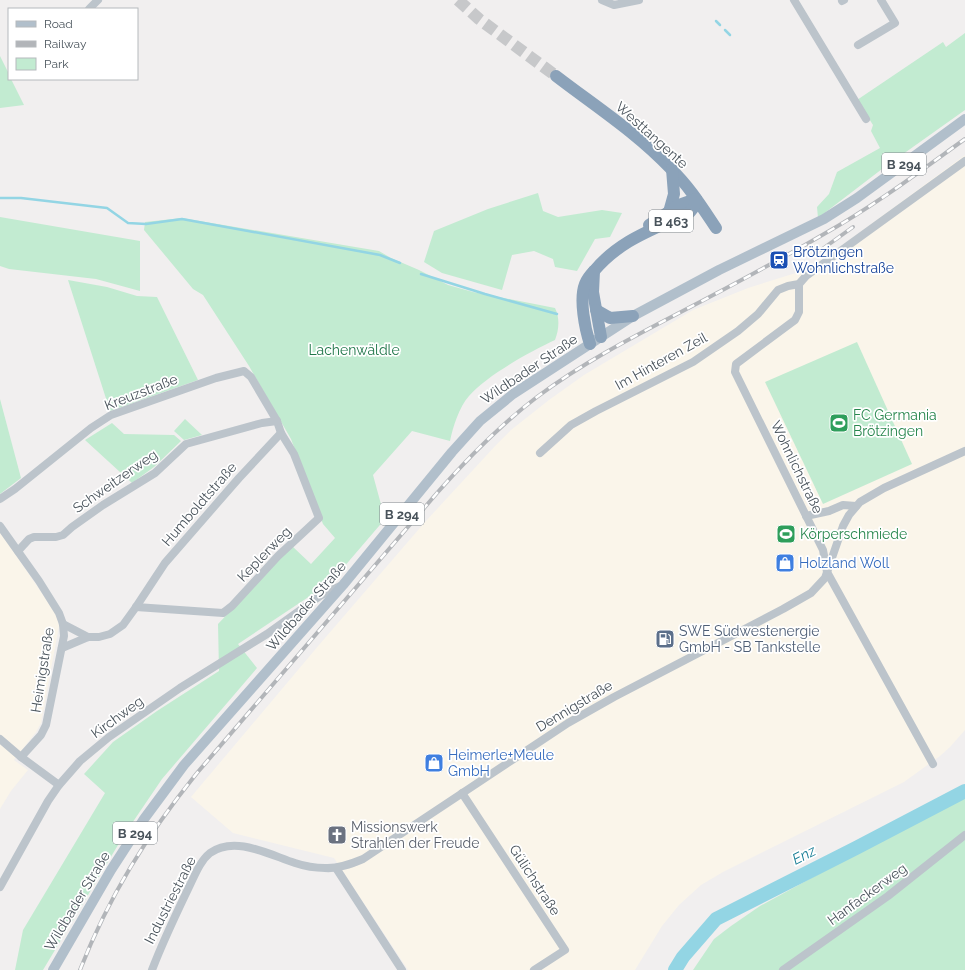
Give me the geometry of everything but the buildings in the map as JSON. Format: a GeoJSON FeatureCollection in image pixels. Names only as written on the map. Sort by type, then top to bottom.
{"type":"FeatureCollection","features":[{"type":"Feature","properties":{"kind":"highway","name":"Westtangente"},"geometry":{"type":"LineString","coordinates":[[556,76],[635,135],[672,170],[696,199],[716,228]]}},
{"type":"Feature","properties":{"kind":"highway","name":"B 463"},"geometry":{"type":"LineString","coordinates":[[669,212],[674,194],[672,170]]}},
{"type":"Feature","properties":{"kind":"highway","name":"B 463"},"geometry":{"type":"LineString","coordinates":[[590,344],[584,326],[583,291],[586,281],[606,257],[615,250],[637,236],[690,212],[694,207],[696,199],[685,202],[669,212],[649,225],[637,236]]}},
{"type":"Feature","properties":{"kind":"highway"},"geometry":{"type":"LineString","coordinates":[[594,271],[593,292],[601,337]]}},
{"type":"Feature","properties":{"kind":"highway"},"geometry":{"type":"LineString","coordinates":[[596,310],[604,316],[610,318],[633,316]]}},
{"type":"Feature","properties":{"kind":"main road","name":"Wildbader Straße"},"geometry":{"type":"LineString","coordinates":[[53,970],[111,870],[144,819],[184,765],[313,619],[452,452],[480,421],[513,394],[633,316],[719,270],[824,219],[857,198],[965,118]]}},
{"type":"Feature","properties":{"kind":"street"},"geometry":{"type":"LineString","coordinates":[[90,8],[98,0]]}},
{"type":"Feature","properties":{"kind":"street"},"geometry":{"type":"LineString","coordinates":[[602,0],[614,5],[639,0]]}},
{"type":"Feature","properties":{"kind":"street"},"geometry":{"type":"LineString","coordinates":[[794,0],[866,119]]}},
{"type":"Feature","properties":{"kind":"street"},"geometry":{"type":"LineString","coordinates":[[858,45],[895,23],[882,0]]}},
{"type":"Feature","properties":{"kind":"street","name":"Im Hinteren Zeil"},"geometry":{"type":"LineString","coordinates":[[540,452],[571,425],[596,410],[693,362],[738,331],[758,314],[778,290],[799,284],[806,276],[965,161]]}},
{"type":"Feature","properties":{"kind":"street","name":"Wohnlichstraße"},"geometry":{"type":"LineString","coordinates":[[799,284],[799,312],[795,320],[736,364],[735,372],[823,550],[827,572],[933,764]]}},
{"type":"Feature","properties":{"kind":"street","name":"Kreuzstraße"},"geometry":{"type":"LineString","coordinates":[[0,499],[15,489],[91,428],[111,415],[216,378],[244,371],[251,377],[277,421]]}},
{"type":"Feature","properties":{"kind":"street"},"geometry":{"type":"LineString","coordinates":[[277,421],[281,433]]}},
{"type":"Feature","properties":{"kind":"street","name":"Schweitzerweg"},"geometry":{"type":"LineString","coordinates":[[18,551],[29,539],[34,537],[56,537],[63,535],[103,506],[155,473],[186,444],[262,423],[277,421]]}},
{"type":"Feature","properties":{"kind":"street","name":"Humboldtstraße"},"geometry":{"type":"LineString","coordinates":[[62,648],[88,637],[100,637],[110,634],[118,629],[136,607],[165,563],[239,478],[281,433]]}},
{"type":"Feature","properties":{"kind":"street","name":"Keplerweg"},"geometry":{"type":"LineString","coordinates":[[136,607],[223,613],[232,606],[283,551],[319,518],[294,454],[281,433]]}},
{"type":"Feature","properties":{"kind":"street"},"geometry":{"type":"LineString","coordinates":[[806,516],[829,511],[843,505],[856,506],[860,502],[884,488],[965,451]]}},
{"type":"Feature","properties":{"kind":"street","name":"Dennigstraße"},"geometry":{"type":"LineString","coordinates":[[336,868],[355,862],[367,856],[562,727],[614,697],[803,599],[820,584],[827,572],[843,526],[856,506]]}},
{"type":"Feature","properties":{"kind":"street","name":"Heimigstraße"},"geometry":{"type":"LineString","coordinates":[[0,526],[39,581],[59,614],[63,624],[64,636],[46,726],[41,735],[21,757]]}},
{"type":"Feature","properties":{"kind":"street","name":"Kirchweg"},"geometry":{"type":"LineString","coordinates":[[0,887],[24,842],[59,785],[80,762],[109,737],[180,688],[267,634],[320,596],[343,584]]}},
{"type":"Feature","properties":{"kind":"street"},"geometry":{"type":"LineString","coordinates":[[296,614],[307,615],[313,619]]}},
{"type":"Feature","properties":{"kind":"street"},"geometry":{"type":"LineString","coordinates":[[63,624],[88,637]]}},
{"type":"Feature","properties":{"kind":"street"},"geometry":{"type":"LineString","coordinates":[[0,739],[21,757],[59,785]]}},
{"type":"Feature","properties":{"kind":"street","name":"Gülichstraße"},"geometry":{"type":"LineString","coordinates":[[462,794],[566,950],[534,970]]}},
{"type":"Feature","properties":{"kind":"street","name":"Hanfackerweg"},"geometry":{"type":"LineString","coordinates":[[783,970],[894,892],[965,835]]}},
{"type":"Feature","properties":{"kind":"street","name":"Industriestraße"},"geometry":{"type":"LineString","coordinates":[[152,970],[165,938],[198,869],[207,857],[215,851],[227,846],[237,846],[253,849],[299,864],[336,868]]}},
{"type":"Feature","properties":{"kind":"street"},"geometry":{"type":"LineString","coordinates":[[336,868],[402,970]]}},
{"type":"Feature","properties":{"kind":"shaded area"},"geometry":{"type":"Polygon","coordinates":[[[965,155],[965,730],[940,756],[904,782],[723,872],[701,885],[679,905],[662,926],[635,970],[408,970],[334,858],[233,833],[191,797],[425,522],[511,430],[584,375],[693,310],[748,288],[799,272],[826,257],[965,155]]]}},
{"type":"Feature","properties":{"kind":"shaded area"},"geometry":{"type":"Polygon","coordinates":[[[0,532],[56,614],[59,626],[41,723],[36,732],[14,760],[28,770],[11,791],[0,809],[0,532]]]}},
{"type":"Feature","properties":{"kind":"green space"},"geometry":{"type":"Polygon","coordinates":[[[965,33],[965,110],[882,169],[818,218],[817,207],[829,194],[837,172],[880,148],[871,131],[873,125],[857,100],[943,42],[946,47],[965,33]]]}},
{"type":"Feature","properties":{"kind":"green space"},"geometry":{"type":"Polygon","coordinates":[[[0,56],[8,72],[8,80],[12,80],[24,105],[0,108],[0,56]]]}},
{"type":"Feature","properties":{"kind":"green space"},"geometry":{"type":"Polygon","coordinates":[[[538,193],[543,211],[558,217],[602,210],[622,213],[610,237],[595,239],[577,271],[555,267],[553,259],[534,251],[512,255],[502,290],[442,273],[424,262],[434,231],[488,209],[538,193]]]}},
{"type":"Feature","properties":{"kind":"green space"},"geometry":{"type":"Polygon","coordinates":[[[0,217],[140,241],[140,291],[96,279],[9,269],[0,266],[0,217]]]}},
{"type":"Feature","properties":{"kind":"green space","name":"Lachenwäldle"},"geometry":{"type":"Polygon","coordinates":[[[182,218],[379,251],[448,285],[473,292],[555,308],[558,320],[557,332],[555,340],[497,372],[469,396],[459,411],[450,441],[412,431],[373,475],[385,519],[331,582],[238,644],[257,668],[162,779],[124,835],[43,970],[15,970],[23,930],[105,793],[84,774],[113,742],[157,711],[219,671],[218,624],[292,546],[311,564],[335,538],[323,524],[291,439],[249,366],[203,295],[193,289],[144,230],[145,222],[182,218]]]}},
{"type":"Feature","properties":{"kind":"green space"},"geometry":{"type":"Polygon","coordinates":[[[68,280],[107,287],[137,296],[157,297],[198,380],[110,411],[68,280]]]}},
{"type":"Feature","properties":{"kind":"green space","name":"FC Germania Brötzingen"},"geometry":{"type":"Polygon","coordinates":[[[857,342],[912,464],[823,504],[765,382],[857,342]]]}},
{"type":"Feature","properties":{"kind":"green space"},"geometry":{"type":"Polygon","coordinates":[[[0,399],[21,478],[0,494],[0,399]]]}},
{"type":"Feature","properties":{"kind":"green space"},"geometry":{"type":"Polygon","coordinates":[[[185,419],[202,435],[184,440],[174,431],[185,419]]]}},
{"type":"Feature","properties":{"kind":"green space"},"geometry":{"type":"Polygon","coordinates":[[[112,423],[124,434],[174,435],[181,441],[154,467],[132,483],[85,440],[112,423]]]}},
{"type":"Feature","properties":{"kind":"green space"},"geometry":{"type":"Polygon","coordinates":[[[965,794],[965,970],[693,970],[714,939],[760,906],[965,794]]]}},
{"type":"Feature","properties":{"kind":"waterway"},"geometry":{"type":"LineString","coordinates":[[716,21],[720,25]]}},
{"type":"Feature","properties":{"kind":"waterway"},"geometry":{"type":"LineString","coordinates":[[725,30],[730,35]]}},
{"type":"Feature","properties":{"kind":"waterway"},"geometry":{"type":"LineString","coordinates":[[0,198],[21,198],[107,208],[128,223],[146,224],[182,219],[380,255],[400,263]]}},
{"type":"Feature","properties":{"kind":"waterway"},"geometry":{"type":"LineString","coordinates":[[421,274],[557,314]]}},
{"type":"Feature","properties":{"kind":"waterway","name":"Enz"},"geometry":{"type":"LineString","coordinates":[[675,970],[683,957],[716,919],[965,791]]}},
{"type":"Feature","properties":{"kind":"tunnel"},"geometry":{"type":"LineString","coordinates":[[458,0],[479,19],[556,76]]}},
{"type":"Feature","properties":{"kind":"railway"},"geometry":{"type":"LineString","coordinates":[[80,970],[103,917],[117,891],[146,843],[179,796],[197,773],[437,493],[497,430],[537,397],[588,363],[641,333],[770,265],[843,223],[896,188],[965,139]]}},
{"type":"Feature","properties":{"kind":"railway"},"geometry":{"type":"LineString","coordinates":[[821,250],[853,227]]}},
{"type":"Feature","properties":{"kind":"place","name":"Brötzingen Wohnlichstraße"},"geometry":{"type":"Point","coordinates":[779,260]}},
{"type":"Feature","properties":{"kind":"place","name":"FC Germania Brötzingen"},"geometry":{"type":"Point","coordinates":[839,423]}},
{"type":"Feature","properties":{"kind":"place","name":"Körperschmiede"},"geometry":{"type":"Point","coordinates":[786,534]}},
{"type":"Feature","properties":{"kind":"place","name":"Holzland Woll"},"geometry":{"type":"Point","coordinates":[785,563]}},
{"type":"Feature","properties":{"kind":"place","name":"SWE Südwestenergie GmbH - SB Tankstelle"},"geometry":{"type":"Point","coordinates":[665,639]}},
{"type":"Feature","properties":{"kind":"place","name":"Heimerle+Meule GmbH"},"geometry":{"type":"Point","coordinates":[434,763]}},
{"type":"Feature","properties":{"kind":"place","name":"Missionswerk Strahlen der Freude"},"geometry":{"type":"Point","coordinates":[337,835]}}]}
